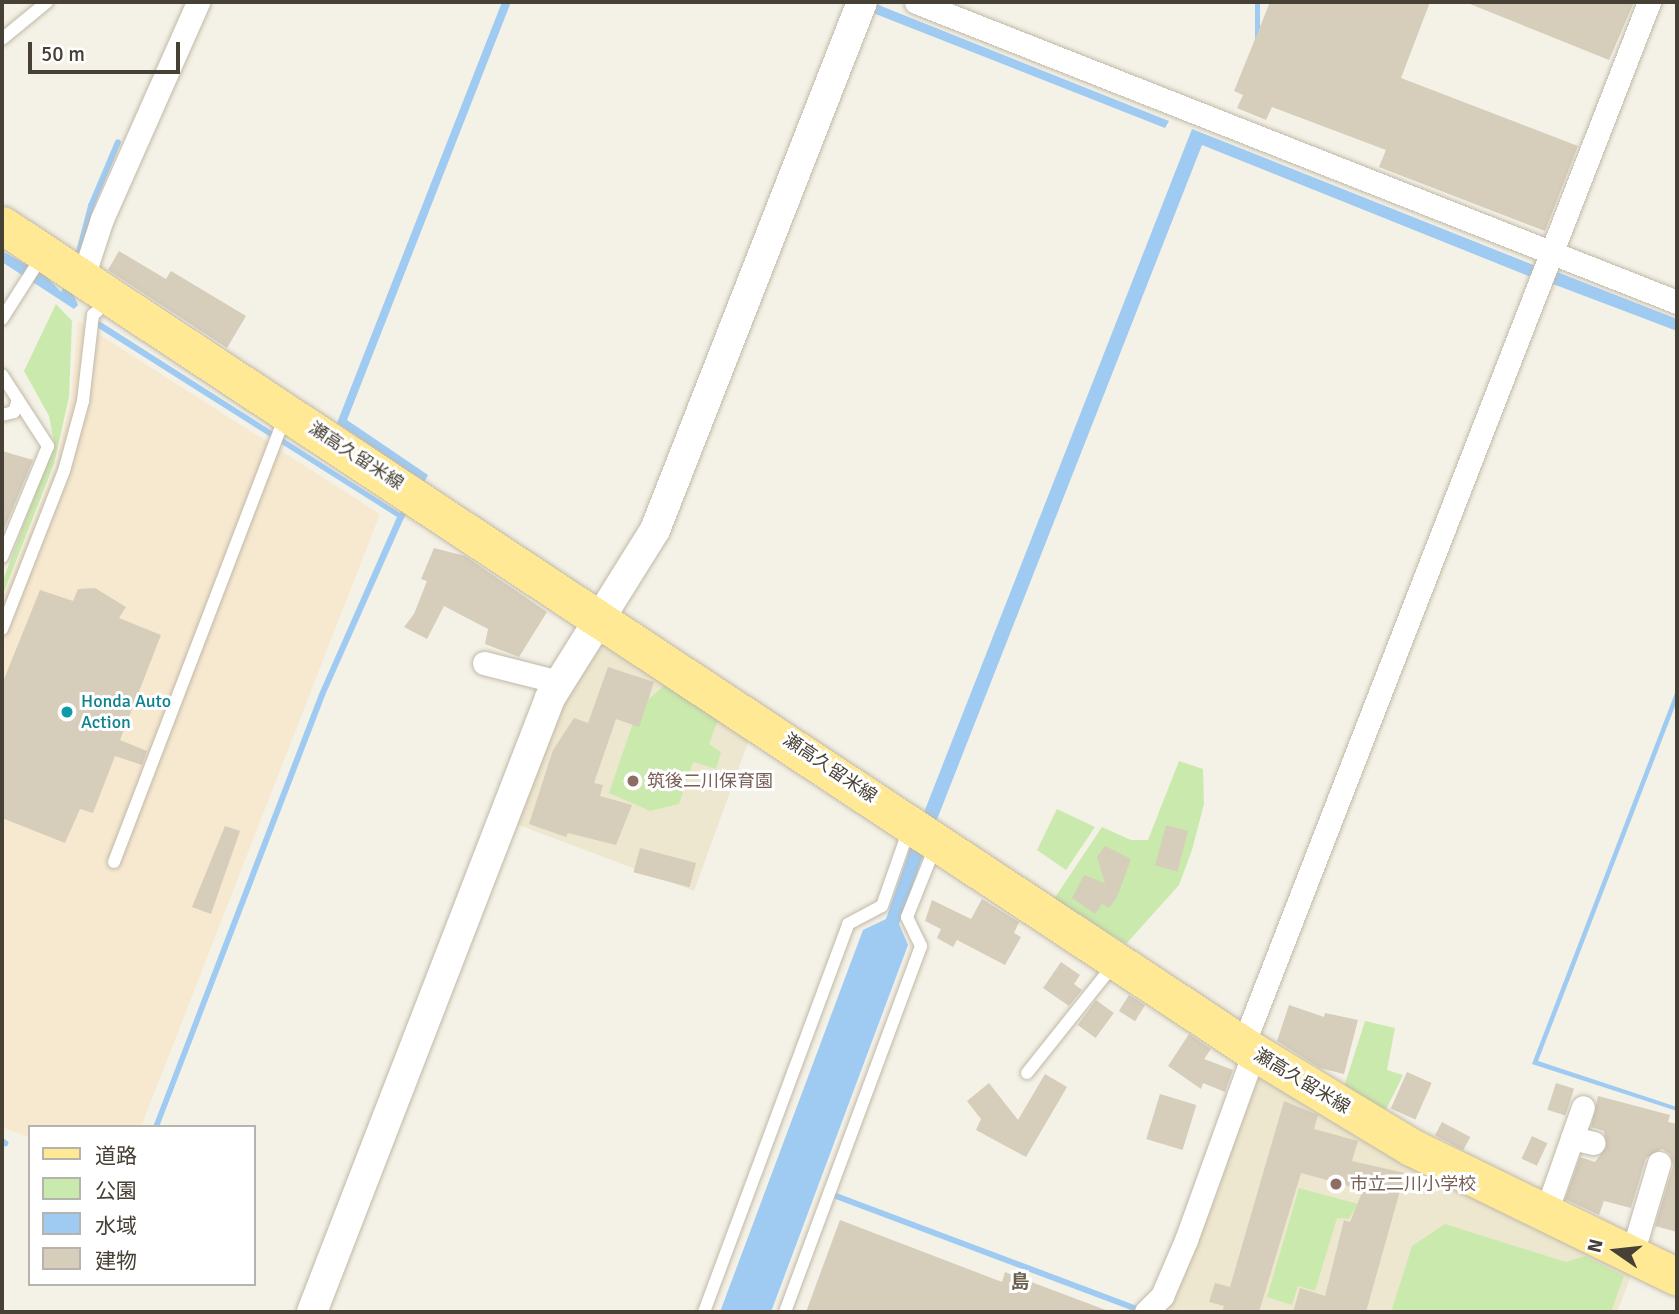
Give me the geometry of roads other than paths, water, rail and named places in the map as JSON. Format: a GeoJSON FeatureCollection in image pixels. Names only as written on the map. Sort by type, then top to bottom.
{"type":"FeatureCollection","features":[{"type":"Feature","properties":{"kind":"main road","name":"瀬高久留米線"},"geometry":{"type":"LineString","coordinates":[[2,225],[98,287],[284,419],[598,615],[1249,1048],[1411,1147],[1677,1277]]}},
{"type":"Feature","properties":{"kind":"street"},"geometry":{"type":"LineString","coordinates":[[98,287],[102,219],[198,2]]}},
{"type":"Feature","properties":{"kind":"street"},"geometry":{"type":"LineString","coordinates":[[312,1312],[559,682],[598,615],[655,530],[862,2]]}},
{"type":"Feature","properties":{"kind":"street"},"geometry":{"type":"LineString","coordinates":[[916,2],[1677,302]]}},
{"type":"Feature","properties":{"kind":"street"},"geometry":{"type":"LineString","coordinates":[[1146,1312],[1162,1296],[1186,1240],[1249,1048],[1649,2]]}},
{"type":"Feature","properties":{"kind":"street"},"geometry":{"type":"LineString","coordinates":[[484,663],[559,682]]}},
{"type":"Feature","properties":{"kind":"street"},"geometry":{"type":"LineString","coordinates":[[1546,1212],[1583,1140],[1583,1107]]}},
{"type":"Feature","properties":{"kind":"street"},"geometry":{"type":"LineString","coordinates":[[1632,1254],[1659,1163]]}},
{"type":"Feature","properties":{"kind":"lane"},"geometry":{"type":"LineString","coordinates":[[2,39],[47,2]]}},
{"type":"Feature","properties":{"kind":"lane"},"geometry":{"type":"LineString","coordinates":[[2,319],[44,252]]}},
{"type":"Feature","properties":{"kind":"lane"},"geometry":{"type":"LineString","coordinates":[[2,629],[64,471],[83,401],[98,287]]}},
{"type":"Feature","properties":{"kind":"lane"},"geometry":{"type":"LineString","coordinates":[[2,375],[48,446],[2,557]]}},
{"type":"Feature","properties":{"kind":"lane"},"geometry":{"type":"LineString","coordinates":[[2,415],[14,412],[18,400]]}},
{"type":"Feature","properties":{"kind":"lane"},"geometry":{"type":"LineString","coordinates":[[114,862],[284,419]]}},
{"type":"Feature","properties":{"kind":"lane"},"geometry":{"type":"LineString","coordinates":[[704,1312],[848,924],[882,906],[924,831]]}},
{"type":"Feature","properties":{"kind":"lane"},"geometry":{"type":"LineString","coordinates":[[785,1312],[921,946],[907,917],[924,831]]}},
{"type":"Feature","properties":{"kind":"lane"},"geometry":{"type":"LineString","coordinates":[[1027,1073],[1117,961]]}},
{"type":"Feature","properties":{"kind":"water"},"geometry":{"type":"Polygon","coordinates":[[[502,2],[511,2],[347,420],[428,475],[403,520],[326,693],[160,1125],[154,1125],[319,694],[397,517],[92,324],[96,319],[400,513],[419,478],[337,423],[502,2]]]}},
{"type":"Feature","properties":{"kind":"water"},"geometry":{"type":"Polygon","coordinates":[[[1255,2],[1260,2],[1260,109],[1255,109],[1255,2]]]}},
{"type":"Feature","properties":{"kind":"water"},"geometry":{"type":"Polygon","coordinates":[[[876,4],[1169,121],[1165,128],[873,13],[876,4]]]}},
{"type":"Feature","properties":{"kind":"water"},"geometry":{"type":"Polygon","coordinates":[[[1192,129],[1536,266],[1531,277],[1202,145],[925,850],[899,924],[908,945],[771,1312],[720,1312],[863,930],[886,919],[912,843],[1192,129]]]}},
{"type":"Feature","properties":{"kind":"water"},"geometry":{"type":"Polygon","coordinates":[[[2,251],[45,275],[61,292],[78,256],[72,291],[78,305],[74,309],[2,262],[2,251]]]}},
{"type":"Feature","properties":{"kind":"water"},"geometry":{"type":"Polygon","coordinates":[[[1557,272],[1677,319],[1677,331],[1553,284],[1557,272]]]}},
{"type":"Feature","properties":{"kind":"water"},"geometry":{"type":"Polygon","coordinates":[[[1677,688],[1677,701],[1538,1061],[1677,1107],[1677,1111],[1532,1064],[1677,688]]]}},
{"type":"Feature","properties":{"kind":"waterway"},"geometry":{"type":"LineString","coordinates":[[78,256],[91,206],[118,142]]}},
{"type":"Feature","properties":{"kind":"waterway"},"geometry":{"type":"LineString","coordinates":[[836,1196],[1142,1311]]}},
{"type":"Feature","properties":{"kind":"place","name":"Honda Auto Action"},"geometry":{"type":"Point","coordinates":[67,712]}},
{"type":"Feature","properties":{"kind":"place","name":"筑後二川保育園"},"geometry":{"type":"Point","coordinates":[633,781]}},
{"type":"Feature","properties":{"kind":"place","name":"市立二川小学校"},"geometry":{"type":"Point","coordinates":[1336,1184]}},
{"type":"Feature","properties":{"kind":"district","name":"島"},"geometry":{"type":"Point","coordinates":[1020,1283]}}]}
